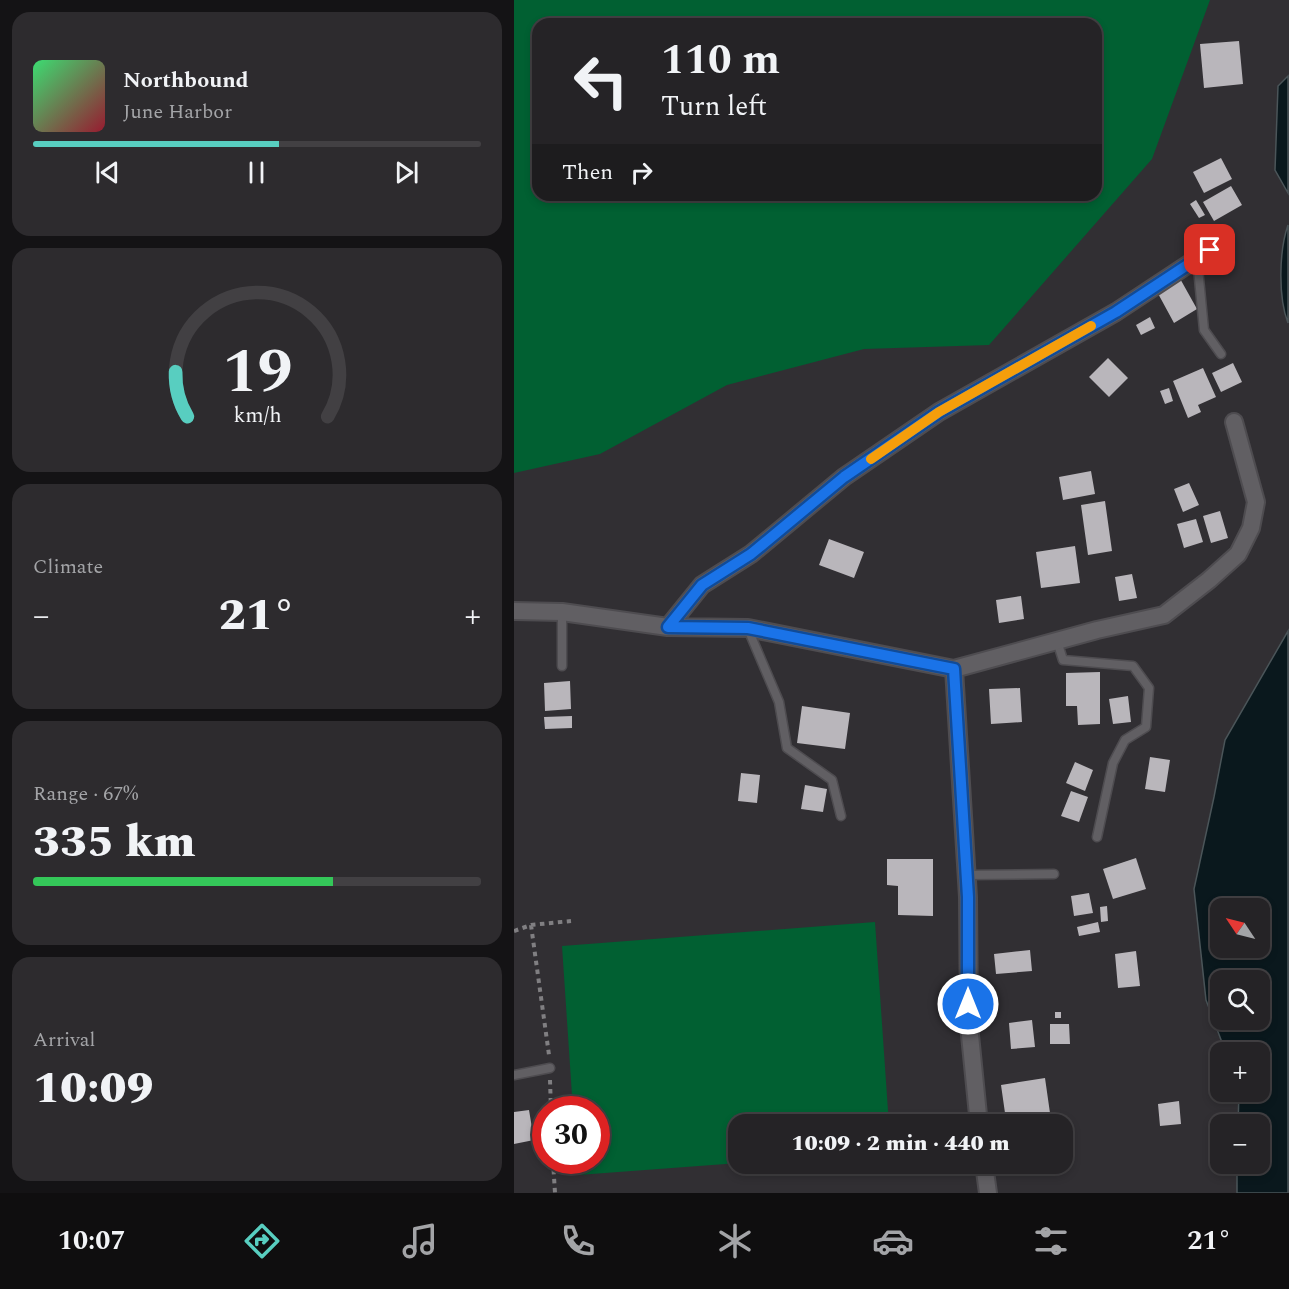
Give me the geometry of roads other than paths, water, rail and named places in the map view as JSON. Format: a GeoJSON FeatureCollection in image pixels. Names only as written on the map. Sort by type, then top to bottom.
{"type":"FeatureCollection","features":[{"type":"Feature","properties":{"kind":"street"},"geometry":{"type":"LineString","coordinates":[[668,627],[702,585],[751,554],[844,477],[939,412],[1116,312],[1204,254]]}},
{"type":"Feature","properties":{"kind":"street"},"geometry":{"type":"LineString","coordinates":[[514,611],[562,612],[668,627],[748,628],[954,669],[1097,630],[1164,615],[1238,554],[1252,528],[1256,502],[1234,422]]}},
{"type":"Feature","properties":{"kind":"street"},"geometry":{"type":"LineString","coordinates":[[954,669],[967,875],[969,1025],[978,1114]]}},
{"type":"Feature","properties":{"kind":"street"},"geometry":{"type":"LineString","coordinates":[[985,1174],[988,1193]]}},
{"type":"Feature","properties":{"kind":"lane"},"geometry":{"type":"LineString","coordinates":[[1204,254],[1204,330],[1221,354]]}},
{"type":"Feature","properties":{"kind":"lane"},"geometry":{"type":"LineString","coordinates":[[562,612],[562,666]]}},
{"type":"Feature","properties":{"kind":"lane"},"geometry":{"type":"LineString","coordinates":[[748,628],[780,702],[787,748],[832,780],[841,816]]}},
{"type":"Feature","properties":{"kind":"lane"},"geometry":{"type":"LineString","coordinates":[[1057,641],[1063,660],[1133,666],[1149,688],[1146,727],[1124,740],[1113,763],[1097,837]]}},
{"type":"Feature","properties":{"kind":"lane"},"geometry":{"type":"LineString","coordinates":[[967,875],[1054,874]]}},
{"type":"Feature","properties":{"kind":"lane"},"geometry":{"type":"LineString","coordinates":[[514,1076],[550,1068]]}}]}
